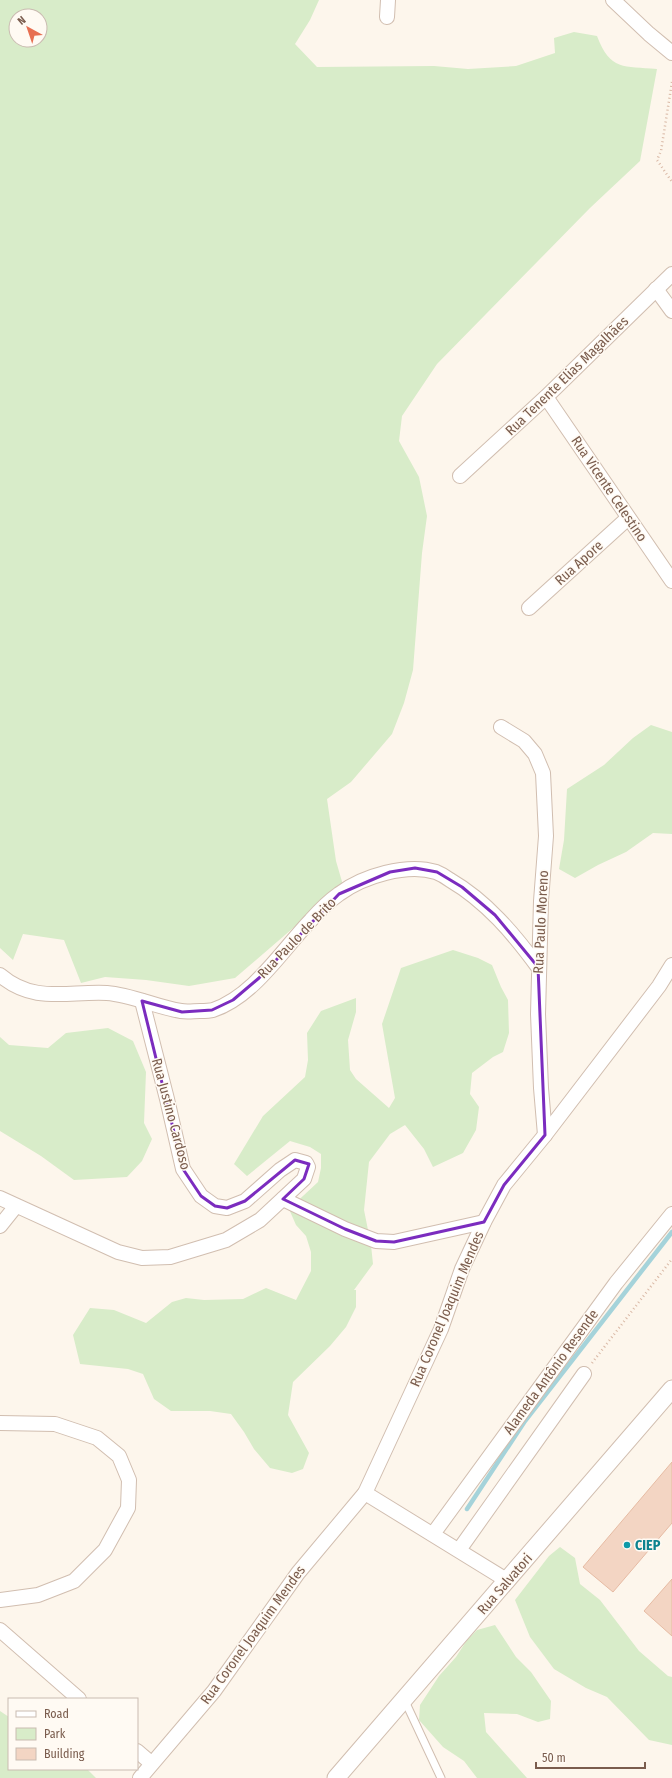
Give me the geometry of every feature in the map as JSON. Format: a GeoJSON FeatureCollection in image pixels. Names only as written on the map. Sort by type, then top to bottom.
{"type":"FeatureCollection","features":[{"type":"Feature","properties":{"kind":"street"},"geometry":{"type":"LineString","coordinates":[[388,0],[388,18]]}},
{"type":"Feature","properties":{"kind":"street"},"geometry":{"type":"LineString","coordinates":[[613,0],[649,34],[672,53]]}},
{"type":"Feature","properties":{"kind":"street","name":"Rua Tenente Elias Magalhães"},"geometry":{"type":"LineString","coordinates":[[460,476],[546,398],[672,274]]}},
{"type":"Feature","properties":{"kind":"street"},"geometry":{"type":"LineString","coordinates":[[656,289],[672,311]]}},
{"type":"Feature","properties":{"kind":"street","name":"Rua Vicente Celestino"},"geometry":{"type":"LineString","coordinates":[[546,398],[672,581]]}},
{"type":"Feature","properties":{"kind":"street","name":"Rua Apore"},"geometry":{"type":"LineString","coordinates":[[529,608],[628,518]]}},
{"type":"Feature","properties":{"kind":"street","name":"Rua Paulo Moreno"},"geometry":{"type":"LineString","coordinates":[[501,727],[524,741],[534,754],[543,773],[546,836],[538,967],[538,1014],[541,1088],[545,1135]]}},
{"type":"Feature","properties":{"kind":"street","name":"Rua Paulo de Brito"},"geometry":{"type":"LineString","coordinates":[[0,975],[10,984],[28,992],[50,994],[90,992],[118,994],[182,1012],[212,1010],[233,1000],[259,978],[311,920],[339,894],[364,880],[390,872],[415,868],[437,872],[462,887],[495,915],[518,939],[538,967]]}},
{"type":"Feature","properties":{"kind":"street","name":"Rua Coronel Joaquim Mendes"},"geometry":{"type":"LineString","coordinates":[[140,1778],[151,1763],[214,1691],[298,1573],[365,1493],[441,1329],[462,1269],[484,1222],[504,1185],[545,1135],[659,986],[672,965]]}},
{"type":"Feature","properties":{"kind":"street","name":"Rua Justino Cardoso"},"geometry":{"type":"LineString","coordinates":[[142,1001],[183,1169],[200,1196],[215,1206],[227,1208],[245,1201],[280,1170],[295,1160],[306,1163],[308,1167],[304,1178],[282,1199]]}},
{"type":"Feature","properties":{"kind":"street"},"geometry":{"type":"LineString","coordinates":[[0,1198],[118,1252],[142,1258],[170,1257],[226,1240],[260,1220],[282,1199],[345,1229],[376,1240],[394,1242],[484,1222]]}},
{"type":"Feature","properties":{"kind":"street"},"geometry":{"type":"LineString","coordinates":[[0,1226],[16,1206]]}},
{"type":"Feature","properties":{"kind":"street","name":"Alameda Antônio Resende"},"geometry":{"type":"LineString","coordinates":[[433,1534],[616,1283],[672,1214]]}},
{"type":"Feature","properties":{"kind":"street","name":"Alameda Antônio Resende"},"geometry":{"type":"LineString","coordinates":[[459,1550],[584,1374]]}},
{"type":"Feature","properties":{"kind":"street","name":"Rua Salvatori"},"geometry":{"type":"LineString","coordinates":[[336,1778],[672,1389]]}},
{"type":"Feature","properties":{"kind":"street"},"geometry":{"type":"LineString","coordinates":[[0,1423],[55,1424],[97,1438],[119,1456],[129,1480],[128,1508],[109,1543],[105,1550],[74,1581],[38,1595],[0,1600]]}},
{"type":"Feature","properties":{"kind":"street"},"geometry":{"type":"LineString","coordinates":[[365,1493],[508,1580]]}},
{"type":"Feature","properties":{"kind":"street"},"geometry":{"type":"LineString","coordinates":[[0,1630],[77,1698]]}},
{"type":"Feature","properties":{"kind":"street"},"geometry":{"type":"LineString","coordinates":[[138,1751],[151,1763]]}},
{"type":"Feature","properties":{"kind":"lane"},"geometry":{"type":"LineString","coordinates":[[404,1699],[441,1778]]}},
{"type":"Feature","properties":{"kind":"path"},"geometry":{"type":"LineString","coordinates":[[672,82],[661,151],[657,160],[672,182]]}},
{"type":"Feature","properties":{"kind":"path","name":"Alameda Antônio Resende"},"geometry":{"type":"LineString","coordinates":[[584,1374],[672,1259]]}},
{"type":"Feature","properties":{"kind":"highlighted area"},"geometry":{"type":"Polygon","coordinates":[[[415,868],[437,872],[462,887],[495,915],[538,967],[545,1135],[504,1185],[484,1222],[394,1242],[376,1241],[345,1229],[283,1199],[304,1179],[309,1164],[295,1160],[245,1201],[227,1208],[215,1206],[201,1196],[183,1169],[142,1001],[182,1012],[212,1010],[233,1000],[259,978],[339,894],[390,872],[415,868]]]}},
{"type":"Feature","properties":{"kind":"green space"},"geometry":{"type":"Polygon","coordinates":[[[0,0],[319,0],[310,20],[295,44],[317,67],[434,66],[468,69],[516,66],[555,53],[554,38],[574,32],[597,36],[607,56],[613,61],[636,68],[657,69],[640,161],[590,208],[437,364],[402,416],[399,441],[419,477],[427,516],[422,553],[413,670],[404,703],[392,734],[351,782],[327,799],[336,861],[343,885],[235,978],[189,986],[146,980],[105,977],[81,983],[64,940],[23,934],[13,960],[0,948],[0,0]]]}},
{"type":"Feature","properties":{"kind":"green space"},"geometry":{"type":"Polygon","coordinates":[[[651,725],[672,732],[672,834],[653,833],[626,852],[575,878],[559,869],[564,840],[567,789],[604,765],[633,738],[651,725]]]}},
{"type":"Feature","properties":{"kind":"green space"},"geometry":{"type":"Polygon","coordinates":[[[453,950],[478,958],[492,965],[508,1000],[509,1033],[503,1052],[493,1057],[472,1073],[470,1094],[479,1107],[476,1130],[463,1153],[433,1167],[424,1149],[405,1125],[390,1134],[369,1162],[364,1210],[373,1264],[354,1290],[356,1290],[356,1307],[346,1327],[330,1346],[293,1382],[288,1415],[309,1453],[303,1469],[292,1473],[270,1468],[254,1449],[231,1414],[210,1411],[171,1411],[154,1399],[143,1374],[128,1369],[80,1364],[73,1335],[90,1308],[114,1310],[146,1323],[172,1302],[186,1298],[204,1300],[243,1299],[266,1288],[296,1300],[311,1271],[311,1252],[306,1236],[296,1225],[289,1209],[318,1182],[321,1168],[321,1154],[310,1147],[290,1141],[247,1176],[234,1164],[263,1116],[305,1077],[308,1060],[307,1033],[321,1011],[356,998],[356,1012],[348,1040],[350,1070],[356,1079],[389,1108],[395,1098],[382,1024],[401,968],[453,950]]]}},
{"type":"Feature","properties":{"kind":"green space"},"geometry":{"type":"Polygon","coordinates":[[[108,1028],[133,1041],[146,1072],[144,1123],[152,1139],[142,1161],[127,1177],[74,1180],[41,1156],[0,1131],[0,1037],[9,1045],[48,1048],[66,1033],[108,1028]]]}},
{"type":"Feature","properties":{"kind":"green space"},"geometry":{"type":"Polygon","coordinates":[[[560,1547],[575,1558],[580,1584],[600,1600],[639,1651],[668,1676],[672,1677],[672,1745],[649,1740],[607,1697],[586,1688],[554,1669],[530,1637],[515,1600],[549,1556],[560,1547]]]}},
{"type":"Feature","properties":{"kind":"green space"},"geometry":{"type":"Polygon","coordinates":[[[495,1625],[516,1657],[531,1672],[551,1701],[550,1719],[538,1722],[517,1714],[484,1713],[486,1732],[527,1778],[477,1778],[464,1761],[443,1747],[419,1720],[420,1705],[439,1676],[456,1657],[467,1640],[477,1630],[495,1625]]]}},
{"type":"Feature","properties":{"kind":"green space"},"geometry":{"type":"Polygon","coordinates":[[[0,1711],[8,1716],[8,1770],[88,1770],[96,1778],[0,1778],[0,1711]]]}},
{"type":"Feature","properties":{"kind":"building","name":"CIEP"},"geometry":{"type":"Polygon","coordinates":[[[672,1462],[672,1523],[613,1592],[583,1567],[672,1462]]]}},
{"type":"Feature","properties":{"kind":"building"},"geometry":{"type":"Polygon","coordinates":[[[672,1579],[672,1636],[644,1611],[672,1579]]]}},
{"type":"Feature","properties":{"kind":"waterway"},"geometry":{"type":"LineString","coordinates":[[467,1509],[525,1421],[672,1232]]}},
{"type":"Feature","properties":{"kind":"place","name":"CIEP"},"geometry":{"type":"Point","coordinates":[627,1545]}}]}
